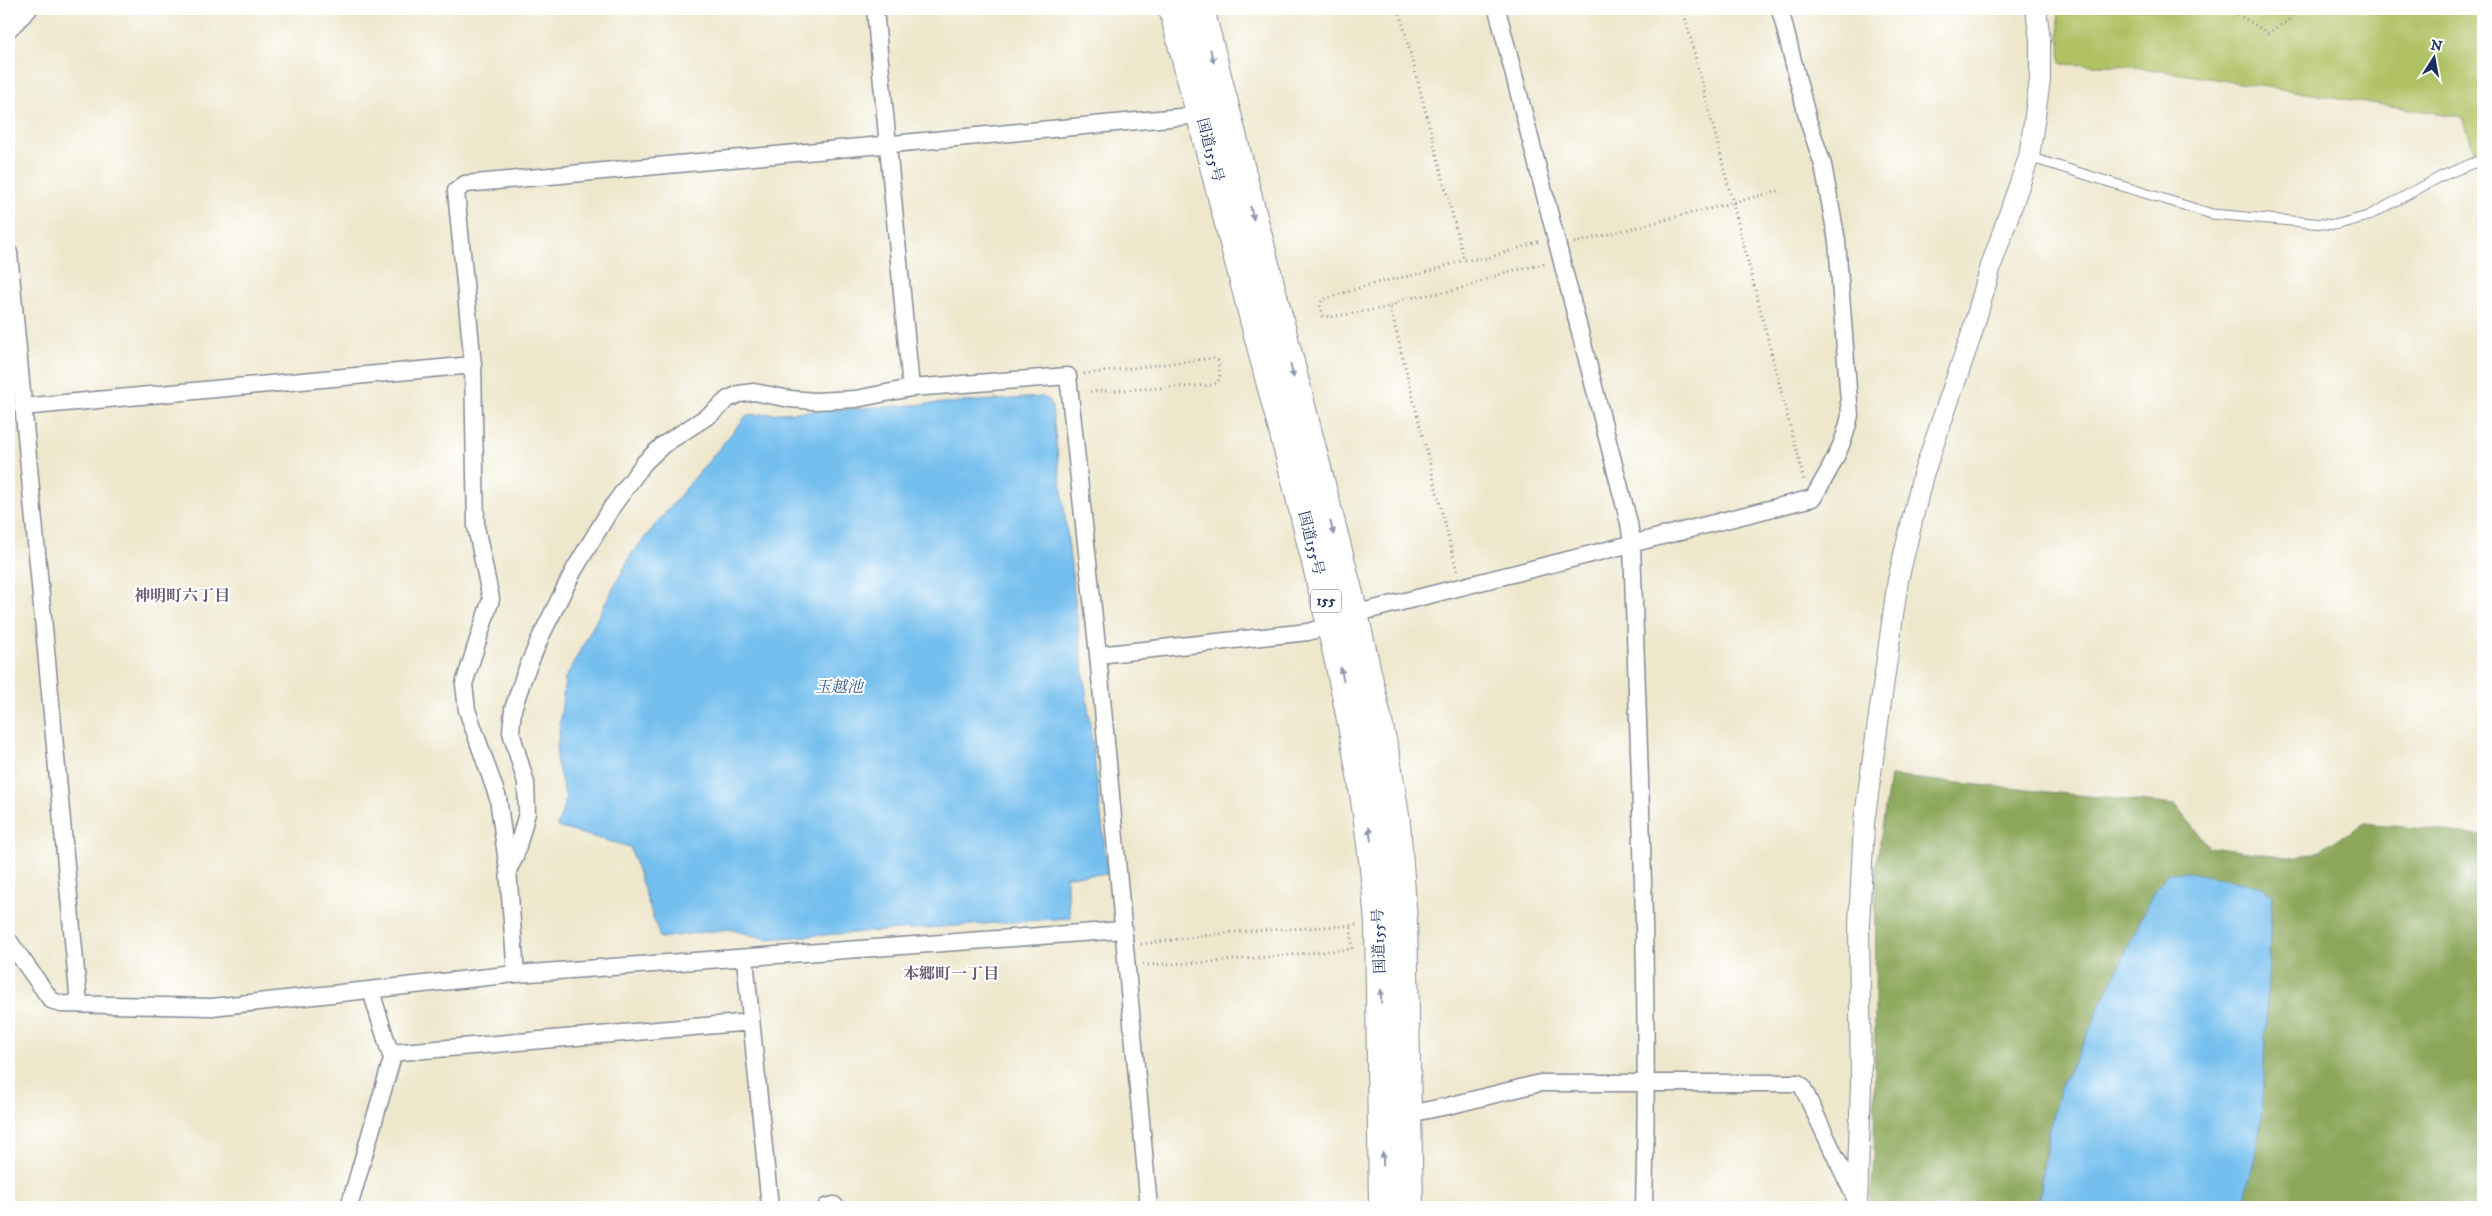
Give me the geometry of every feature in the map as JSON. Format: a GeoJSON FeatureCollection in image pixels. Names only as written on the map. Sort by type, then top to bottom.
{"type":"FeatureCollection","features":[{"type":"Feature","properties":{"kind":"highway","name":"国道155号"},"geometry":{"type":"LineString","coordinates":[[1173,9],[1343,619],[1386,758],[1396,822],[1403,920],[1409,1207]]}},
{"type":"Feature","properties":{"kind":"highway","name":"国道155号"},"geometry":{"type":"LineString","coordinates":[[1200,9],[1343,619],[1376,878],[1379,924],[1383,1207]]}},
{"type":"Feature","properties":{"kind":"street"},"geometry":{"type":"LineString","coordinates":[[9,29],[30,9]]}},
{"type":"Feature","properties":{"kind":"street"},"geometry":{"type":"LineString","coordinates":[[875,9],[911,388]]}},
{"type":"Feature","properties":{"kind":"street"},"geometry":{"type":"LineString","coordinates":[[1497,9],[1629,523],[1632,544],[1648,1082],[1644,1207]]}},
{"type":"Feature","properties":{"kind":"street"},"geometry":{"type":"LineString","coordinates":[[1098,654],[1308,632],[1343,619],[1813,498],[1824,480],[1848,427],[1850,415],[1838,241],[1823,165],[1808,120],[1780,9]]}},
{"type":"Feature","properties":{"kind":"street"},"geometry":{"type":"LineString","coordinates":[[1857,1205],[1861,1083],[1859,924],[1864,823],[1898,580],[1923,475],[1972,336],[1991,266],[2029,157],[2040,80],[2040,40],[2036,9]]}},
{"type":"Feature","properties":{"kind":"street"},"geometry":{"type":"LineString","coordinates":[[516,974],[508,870],[498,798],[467,710],[464,684],[491,599],[476,527],[473,365],[456,190],[466,184],[1201,115]]}},
{"type":"Feature","properties":{"kind":"street"},"geometry":{"type":"LineString","coordinates":[[9,253],[79,1004]]}},
{"type":"Feature","properties":{"kind":"street"},"geometry":{"type":"LineString","coordinates":[[22,407],[473,365]]}},
{"type":"Feature","properties":{"kind":"street"},"geometry":{"type":"LineString","coordinates":[[508,870],[515,857],[527,813],[526,783],[511,732],[513,709],[524,676],[574,570],[612,507],[644,462],[663,445],[711,414],[728,399],[739,394],[754,392],[790,399],[816,401],[856,399],[911,388],[1068,376],[1098,654],[1123,947],[1149,1207]]}},
{"type":"Feature","properties":{"kind":"street"},"geometry":{"type":"LineString","coordinates":[[9,940],[51,1000],[61,1004],[212,1007],[516,974],[745,959],[1122,930]]}},
{"type":"Feature","properties":{"kind":"street"},"geometry":{"type":"LineString","coordinates":[[745,959],[770,1207]]}},
{"type":"Feature","properties":{"kind":"street"},"geometry":{"type":"LineString","coordinates":[[349,1207],[391,1070],[392,1059],[371,991]]}},
{"type":"Feature","properties":{"kind":"street"},"geometry":{"type":"LineString","coordinates":[[390,1053],[751,1022]]}},
{"type":"Feature","properties":{"kind":"street"},"geometry":{"type":"LineString","coordinates":[[1408,1114],[1540,1083],[1798,1083],[1857,1205]]}},
{"type":"Feature","properties":{"kind":"street"},"geometry":{"type":"LineString","coordinates":[[826,1207],[834,1204],[836,1207]]}},
{"type":"Feature","properties":{"kind":"lane"},"geometry":{"type":"LineString","coordinates":[[2029,157],[2212,214],[2335,225],[2368,216],[2442,176],[2483,159]]}},
{"type":"Feature","properties":{"kind":"path"},"geometry":{"type":"LineString","coordinates":[[1399,9],[1464,260]]}},
{"type":"Feature","properties":{"kind":"path"},"geometry":{"type":"LineString","coordinates":[[1683,9],[1807,500]]}},
{"type":"Feature","properties":{"kind":"path"},"geometry":{"type":"LineString","coordinates":[[2229,9],[2268,33],[2288,21],[2292,9]]}},
{"type":"Feature","properties":{"kind":"path"},"geometry":{"type":"LineString","coordinates":[[1559,248],[1507,272],[1456,290],[1420,295],[1404,300],[1390,308],[1330,317],[1323,316],[1320,305],[1322,300],[1375,283],[1424,274],[1464,260],[1559,248],[1782,190]]}},
{"type":"Feature","properties":{"kind":"path"},"geometry":{"type":"LineString","coordinates":[[1390,308],[1461,588]]}},
{"type":"Feature","properties":{"kind":"path"},"geometry":{"type":"LineString","coordinates":[[1068,376],[1213,358],[1218,361],[1220,375],[1218,382],[1213,385],[1070,393]]}},
{"type":"Feature","properties":{"kind":"path"},"geometry":{"type":"LineString","coordinates":[[1123,947],[1234,932],[1379,924]]}},
{"type":"Feature","properties":{"kind":"path"},"geometry":{"type":"LineString","coordinates":[[1125,966],[1212,962],[1352,949],[1352,926]]}},
{"type":"Feature","properties":{"kind":"green space"},"geometry":{"type":"Polygon","coordinates":[[[2058,9],[2483,9],[2483,165],[2479,166],[2463,117],[2129,66],[2061,64],[2058,9]]]}},
{"type":"Feature","properties":{"kind":"green space"},"geometry":{"type":"Polygon","coordinates":[[[1890,776],[2176,805],[2209,847],[2295,858],[2320,850],[2365,823],[2483,835],[2483,1207],[2243,1207],[2261,1122],[2272,896],[2076,1059],[2067,1073],[2054,1109],[2045,1150],[2037,1207],[1870,1207],[1874,1159],[1876,867],[1890,776]]]}},
{"type":"Feature","properties":{"kind":"water","name":"玉越池"},"geometry":{"type":"Polygon","coordinates":[[[1043,397],[1049,400],[1052,408],[1108,874],[1066,876],[1070,918],[767,939],[728,929],[660,938],[630,847],[557,827],[566,799],[556,759],[565,679],[632,553],[747,415],[1043,397]]]}},
{"type":"Feature","properties":{"kind":"water"},"geometry":{"type":"Polygon","coordinates":[[[2189,872],[2263,887],[2272,896],[2261,1122],[2243,1207],[2037,1207],[2054,1110],[2067,1074],[2076,1059],[2152,895],[2168,873],[2189,872]]]}},
{"type":"Feature","properties":{"kind":"district","name":"神明町六丁目"},"geometry":{"type":"Point","coordinates":[182,596]}},
{"type":"Feature","properties":{"kind":"district","name":"本郷町一丁目"},"geometry":{"type":"Point","coordinates":[951,974]}}]}
